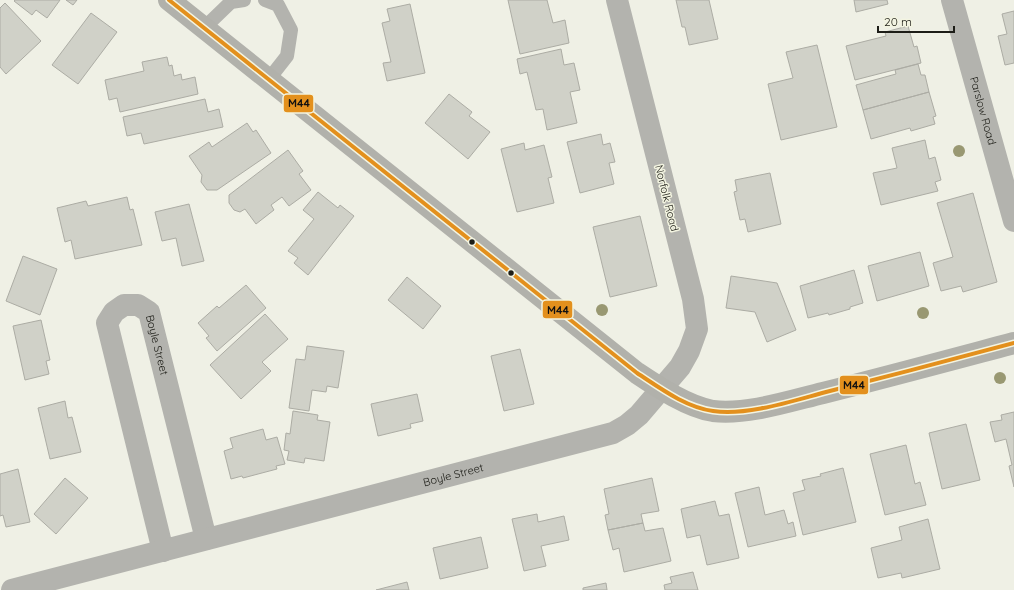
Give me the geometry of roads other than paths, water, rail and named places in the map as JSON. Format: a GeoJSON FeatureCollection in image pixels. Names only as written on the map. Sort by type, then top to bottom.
{"type":"FeatureCollection","features":[{"type":"Feature","properties":{"kind":"street"},"geometry":{"type":"LineString","coordinates":[[169,0],[269,78],[631,368],[662,389],[696,406],[712,410],[731,412],[777,405],[1014,343]]}},
{"type":"Feature","properties":{"kind":"street","name":"Norfolk Road"},"geometry":{"type":"LineString","coordinates":[[617,0],[693,299],[697,329],[689,351],[680,367],[662,389]]}},
{"type":"Feature","properties":{"kind":"street","name":"Parslow Road"},"geometry":{"type":"LineString","coordinates":[[952,0],[1014,221]]}},
{"type":"Feature","properties":{"kind":"street","name":"Boyle Street"},"geometry":{"type":"LineString","coordinates":[[163,550],[107,323],[114,312],[124,304],[138,305],[149,312],[206,539]]}},
{"type":"Feature","properties":{"kind":"street","name":"Boyle Street"},"geometry":{"type":"LineString","coordinates":[[12,590],[613,433],[627,425],[639,415],[662,389]]}},
{"type":"Feature","properties":{"kind":"lane"},"geometry":{"type":"LineString","coordinates":[[204,28],[231,2],[244,0]]}},
{"type":"Feature","properties":{"kind":"lane"},"geometry":{"type":"LineString","coordinates":[[265,0],[278,4],[291,30],[287,56],[269,78]]}}]}
